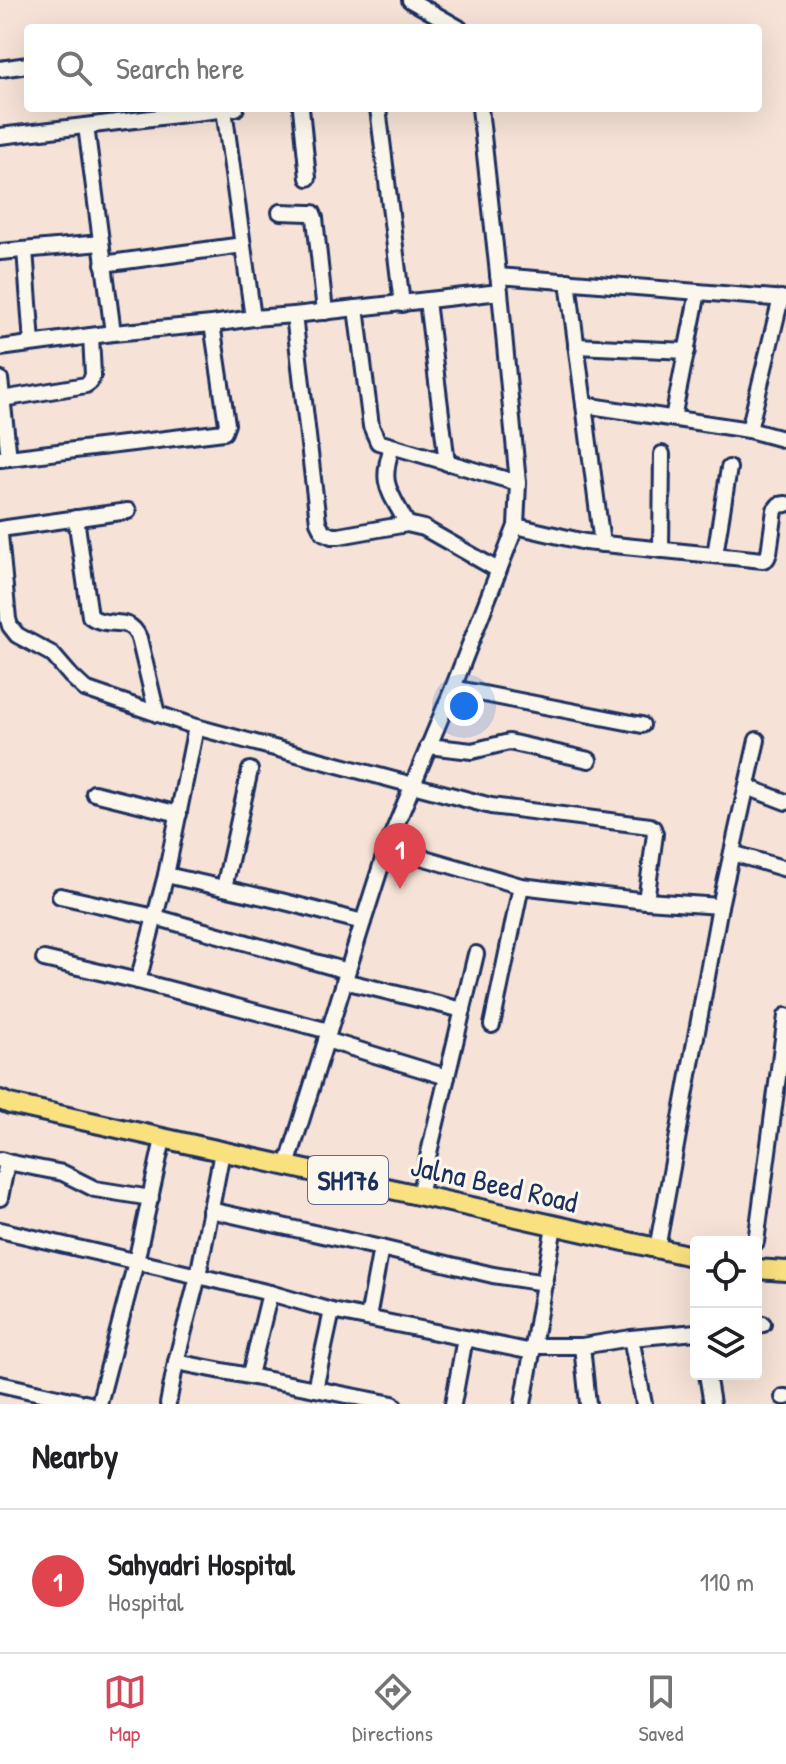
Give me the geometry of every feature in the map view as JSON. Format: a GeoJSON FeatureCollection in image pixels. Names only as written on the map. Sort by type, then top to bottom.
{"type":"FeatureCollection","features":[{"type":"Feature","properties":{"kind":"main road","name":"Jalna Beed Road"},"geometry":{"type":"LineString","coordinates":[[0,1100],[690,1256]]}},
{"type":"Feature","properties":{"kind":"main road"},"geometry":{"type":"LineString","coordinates":[[762,1269],[785,1270]]}},
{"type":"Feature","properties":{"kind":"street"},"geometry":{"type":"LineString","coordinates":[[410,0],[452,24]]}},
{"type":"Feature","properties":{"kind":"street"},"geometry":{"type":"LineString","coordinates":[[0,69],[24,66]]}},
{"type":"Feature","properties":{"kind":"street"},"geometry":{"type":"LineString","coordinates":[[0,136],[205,112]]}},
{"type":"Feature","properties":{"kind":"street"},"geometry":{"type":"LineString","coordinates":[[230,112],[253,318]]}},
{"type":"Feature","properties":{"kind":"street"},"geometry":{"type":"LineString","coordinates":[[301,112],[308,178]]}},
{"type":"Feature","properties":{"kind":"street"},"geometry":{"type":"LineString","coordinates":[[378,112],[402,304]]}},
{"type":"Feature","properties":{"kind":"street"},"geometry":{"type":"LineString","coordinates":[[287,1166],[387,847],[516,526],[518,483],[480,112]]}},
{"type":"Feature","properties":{"kind":"street"},"geometry":{"type":"LineString","coordinates":[[86,126],[113,333]]}},
{"type":"Feature","properties":{"kind":"street"},"geometry":{"type":"LineString","coordinates":[[280,212],[313,213],[325,312]]}},
{"type":"Feature","properties":{"kind":"street"},"geometry":{"type":"LineString","coordinates":[[0,252],[101,243]]}},
{"type":"Feature","properties":{"kind":"street"},"geometry":{"type":"LineString","coordinates":[[103,264],[243,245]]}},
{"type":"Feature","properties":{"kind":"street"},"geometry":{"type":"LineString","coordinates":[[25,250],[32,343]]}},
{"type":"Feature","properties":{"kind":"street"},"geometry":{"type":"LineString","coordinates":[[498,276],[783,298],[749,430]]}},
{"type":"Feature","properties":{"kind":"street"},"geometry":{"type":"LineString","coordinates":[[568,281],[602,544]]}},
{"type":"Feature","properties":{"kind":"street"},"geometry":{"type":"LineString","coordinates":[[0,348],[500,292]]}},
{"type":"Feature","properties":{"kind":"street"},"geometry":{"type":"LineString","coordinates":[[673,418],[698,292]]}},
{"type":"Feature","properties":{"kind":"street"},"geometry":{"type":"LineString","coordinates":[[427,301],[447,463]]}},
{"type":"Feature","properties":{"kind":"street"},"geometry":{"type":"LineString","coordinates":[[356,308],[371,426],[378,442],[518,483]]}},
{"type":"Feature","properties":{"kind":"street"},"geometry":{"type":"LineString","coordinates":[[294,315],[320,528],[326,535],[339,536],[407,524],[424,528],[498,570]]}},
{"type":"Feature","properties":{"kind":"street"},"geometry":{"type":"LineString","coordinates":[[0,379],[4,459],[224,432],[227,424],[212,324]]}},
{"type":"Feature","properties":{"kind":"street"},"geometry":{"type":"LineString","coordinates":[[2,399],[86,385],[93,375],[91,336]]}},
{"type":"Feature","properties":{"kind":"street"},"geometry":{"type":"LineString","coordinates":[[576,346],[687,351]]}},
{"type":"Feature","properties":{"kind":"street"},"geometry":{"type":"LineString","coordinates":[[584,405],[749,430],[786,440]]}},
{"type":"Feature","properties":{"kind":"street"},"geometry":{"type":"LineString","coordinates":[[392,447],[385,478],[407,524]]}},
{"type":"Feature","properties":{"kind":"street"},"geometry":{"type":"LineString","coordinates":[[661,550],[662,454]]}},
{"type":"Feature","properties":{"kind":"street"},"geometry":{"type":"LineString","coordinates":[[715,555],[729,468]]}},
{"type":"Feature","properties":{"kind":"street"},"geometry":{"type":"LineString","coordinates":[[516,526],[585,542],[760,560],[767,558],[775,510],[779,505],[786,504]]}},
{"type":"Feature","properties":{"kind":"street"},"geometry":{"type":"LineString","coordinates":[[0,529],[128,511]]}},
{"type":"Feature","properties":{"kind":"street"},"geometry":{"type":"LineString","coordinates":[[76,518],[88,612],[92,619],[128,624],[135,629],[157,714]]}},
{"type":"Feature","properties":{"kind":"street"},"geometry":{"type":"LineString","coordinates":[[0,539],[8,619],[6,632],[52,654],[85,689],[196,727],[412,786],[507,809],[653,828],[655,834],[646,901]]}},
{"type":"Feature","properties":{"kind":"street"},"geometry":{"type":"LineString","coordinates":[[453,688],[642,725]]}},
{"type":"Feature","properties":{"kind":"street"},"geometry":{"type":"LineString","coordinates":[[138,981],[166,875],[196,727]]}},
{"type":"Feature","properties":{"kind":"street"},"geometry":{"type":"LineString","coordinates":[[657,1249],[720,906],[757,740]]}},
{"type":"Feature","properties":{"kind":"street"},"geometry":{"type":"LineString","coordinates":[[428,746],[472,751],[509,742],[589,760]]}},
{"type":"Feature","properties":{"kind":"street"},"geometry":{"type":"LineString","coordinates":[[224,888],[250,770]]}},
{"type":"Feature","properties":{"kind":"street"},"geometry":{"type":"LineString","coordinates":[[747,787],[786,802]]}},
{"type":"Feature","properties":{"kind":"street"},"geometry":{"type":"LineString","coordinates":[[94,793],[179,814]]}},
{"type":"Feature","properties":{"kind":"street"},"geometry":{"type":"LineString","coordinates":[[387,847],[521,886],[646,901],[720,906]]}},
{"type":"Feature","properties":{"kind":"street"},"geometry":{"type":"LineString","coordinates":[[732,853],[786,869]]}},
{"type":"Feature","properties":{"kind":"street"},"geometry":{"type":"LineString","coordinates":[[166,875],[363,922]]}},
{"type":"Feature","properties":{"kind":"street"},"geometry":{"type":"LineString","coordinates":[[492,1025],[521,886]]}},
{"type":"Feature","properties":{"kind":"street"},"geometry":{"type":"LineString","coordinates":[[60,896],[155,917],[463,1010]]}},
{"type":"Feature","properties":{"kind":"street"},"geometry":{"type":"LineString","coordinates":[[419,1195],[476,954]]}},
{"type":"Feature","properties":{"kind":"street"},"geometry":{"type":"LineString","coordinates":[[44,959],[138,981],[328,1036],[447,1077]]}},
{"type":"Feature","properties":{"kind":"street"},"geometry":{"type":"LineString","coordinates":[[757,1236],[786,1016]]}},
{"type":"Feature","properties":{"kind":"street"},"geometry":{"type":"LineString","coordinates":[[99,1404],[136,1262],[163,1139]]}},
{"type":"Feature","properties":{"kind":"street"},"geometry":{"type":"LineString","coordinates":[[168,1404],[198,1276],[222,1152]]}},
{"type":"Feature","properties":{"kind":"street"},"geometry":{"type":"LineString","coordinates":[[0,1198],[4,1161],[63,1173],[95,1189],[151,1198]]}},
{"type":"Feature","properties":{"kind":"street"},"geometry":{"type":"LineString","coordinates":[[210,1210],[493,1275],[545,1283]]}},
{"type":"Feature","properties":{"kind":"street"},"geometry":{"type":"LineString","coordinates":[[523,1404],[554,1226]]}},
{"type":"Feature","properties":{"kind":"street"},"geometry":{"type":"LineString","coordinates":[[0,1230],[270,1293],[332,1311],[532,1349],[690,1333]]}},
{"type":"Feature","properties":{"kind":"street"},"geometry":{"type":"LineString","coordinates":[[368,1318],[381,1248]]}},
{"type":"Feature","properties":{"kind":"street"},"geometry":{"type":"LineString","coordinates":[[250,1375],[270,1293]]}},
{"type":"Feature","properties":{"kind":"street"},"geometry":{"type":"LineString","coordinates":[[315,1389],[332,1311]]}},
{"type":"Feature","properties":{"kind":"street"},"geometry":{"type":"LineString","coordinates":[[453,1404],[465,1338]]}},
{"type":"Feature","properties":{"kind":"street"},"geometry":{"type":"LineString","coordinates":[[631,1338],[644,1404]]}},
{"type":"Feature","properties":{"kind":"street"},"geometry":{"type":"LineString","coordinates":[[582,1346],[588,1404]]}},
{"type":"Feature","properties":{"kind":"street"},"geometry":{"type":"LineString","coordinates":[[176,1362],[393,1404]]}},
{"type":"Feature","properties":{"kind":"street"},"geometry":{"type":"LineString","coordinates":[[708,1380],[712,1404]]}},
{"type":"Feature","properties":{"kind":"street"},"geometry":{"type":"LineString","coordinates":[[0,1384],[89,1404]]}},
{"type":"Feature","properties":{"kind":"place","name":"Sahyadri Hospital"},"geometry":{"type":"Point","coordinates":[400,889]}}]}
